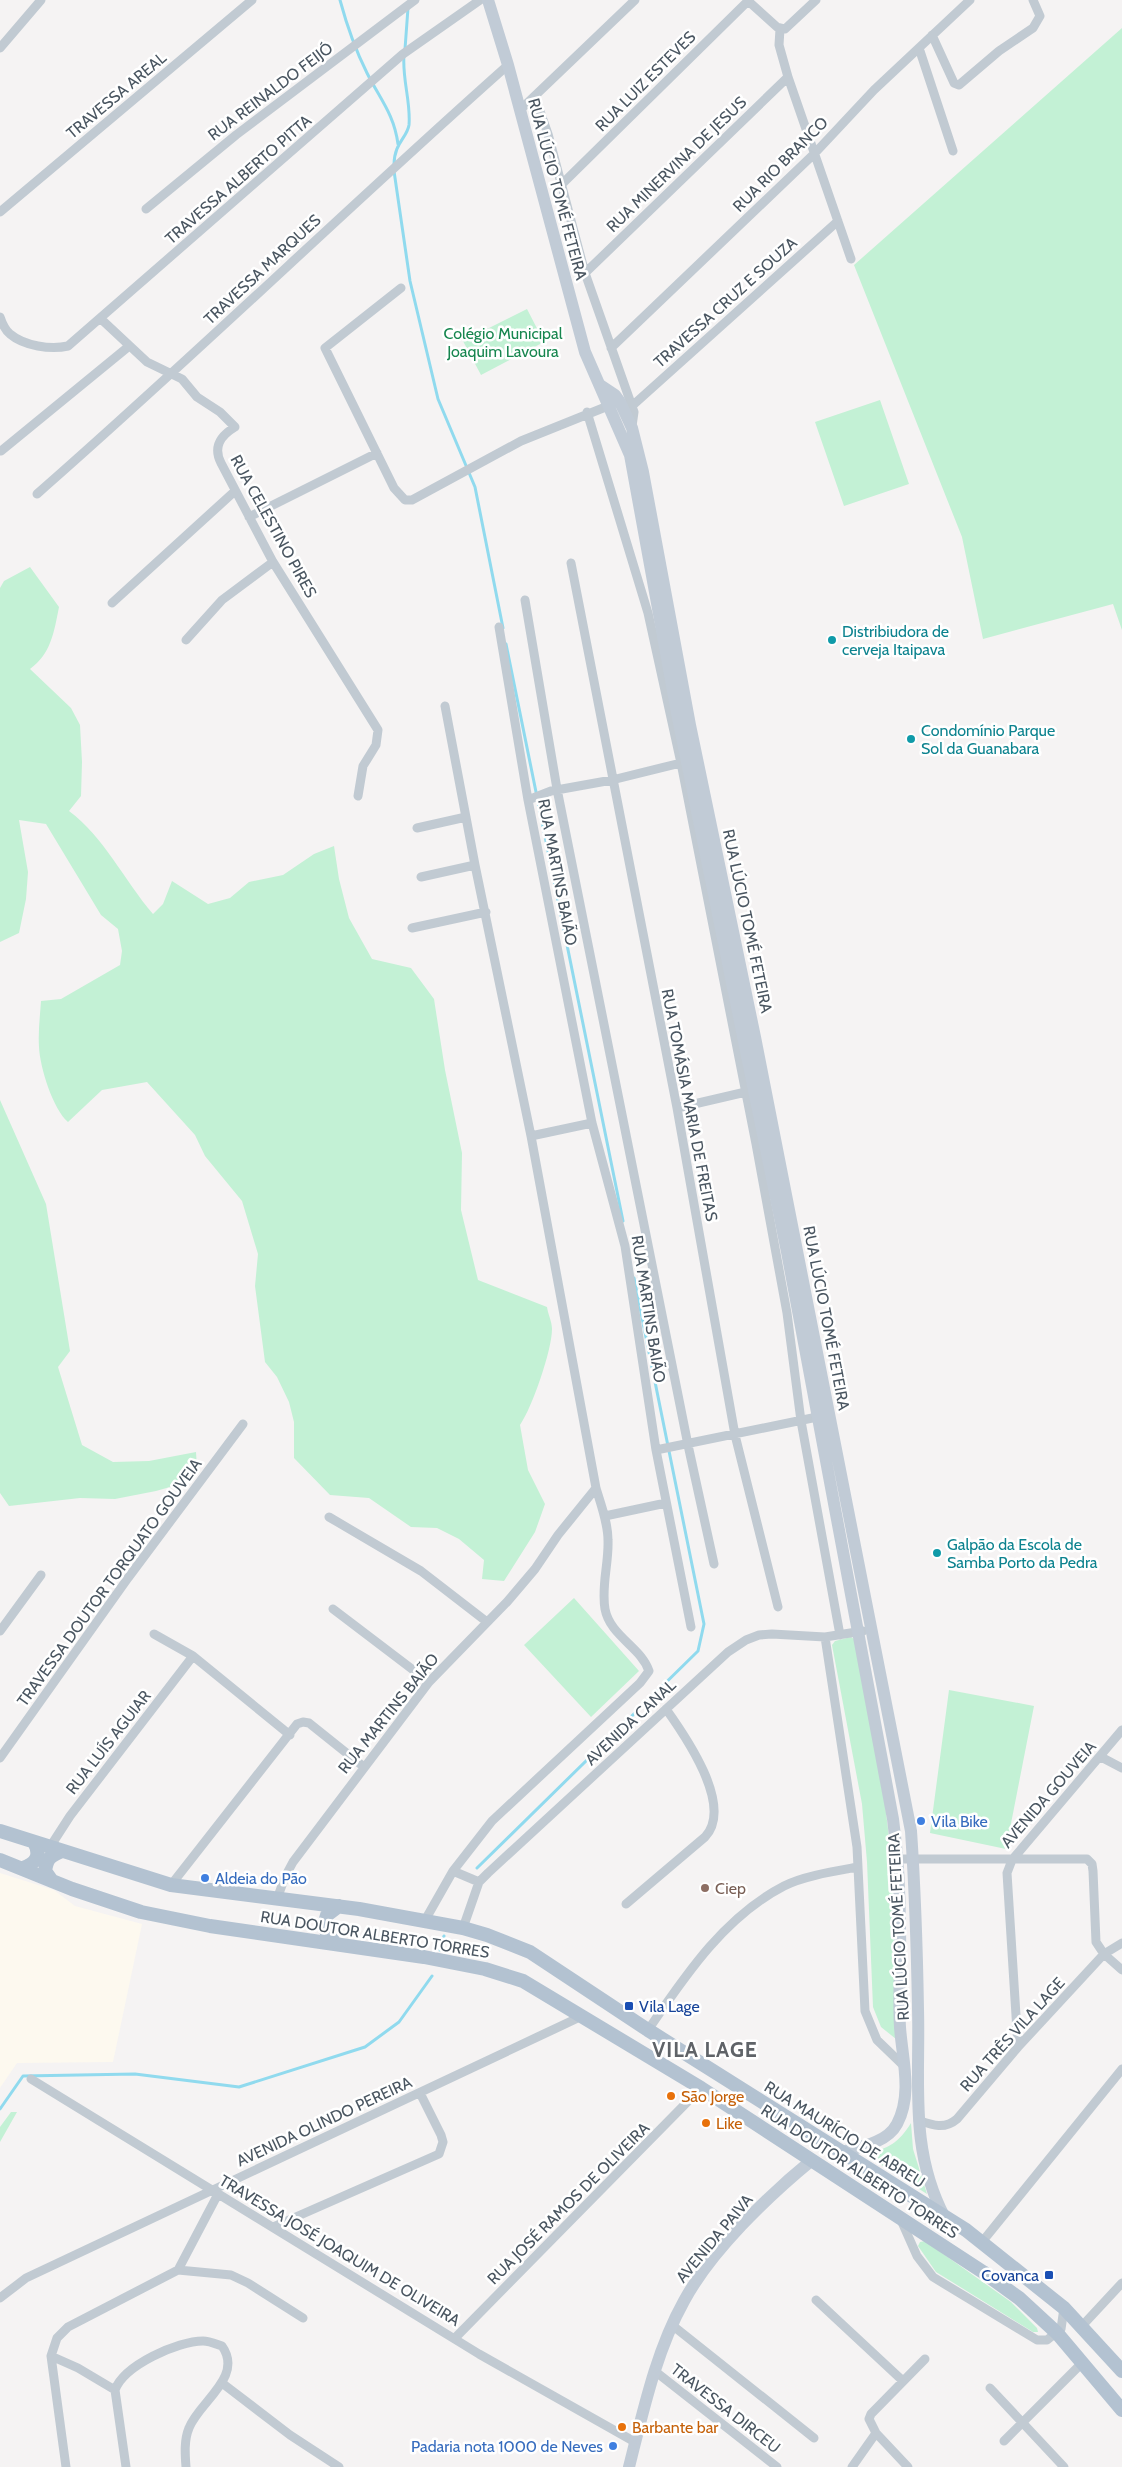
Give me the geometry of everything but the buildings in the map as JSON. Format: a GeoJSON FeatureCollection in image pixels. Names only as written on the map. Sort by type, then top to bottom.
{"type":"FeatureCollection","features":[{"type":"Feature","properties":{"kind":"main road","name":"RUA LÚCIO TOMÉ FETEIRA"},"geometry":{"type":"LineString","coordinates":[[488,0],[508,65],[585,352],[600,385],[615,395],[632,428],[643,472],[688,761]]}},
{"type":"Feature","properties":{"kind":"main road","name":"RUA LÚCIO TOMÉ FETEIRA"},"geometry":{"type":"LineString","coordinates":[[620,404],[625,440],[630,455],[688,761],[787,1252],[824,1416],[857,1632],[893,1818],[898,1859],[900,2026],[905,2067],[904,2100],[900,2116],[892,2131],[870,2144],[841,2152]]}},
{"type":"Feature","properties":{"kind":"main road","name":"RUA LÚCIO TOMÉ FETEIRA"},"geometry":{"type":"LineString","coordinates":[[824,1416],[834,1448],[872,1629],[911,1831],[917,1943],[918,2120],[922,2160],[927,2178],[945,2218]]}},
{"type":"Feature","properties":{"kind":"main road","name":"RUA MAURÍCIO DE ABREU"},"geometry":{"type":"LineString","coordinates":[[0,1831],[171,1885],[339,1906],[463,1928],[487,1935],[530,1952],[648,2030],[982,2242],[1064,2308],[1122,2371]]}},
{"type":"Feature","properties":{"kind":"main road"},"geometry":{"type":"LineString","coordinates":[[23,1868],[31,1865],[38,1858],[39,1850],[34,1842]]}},
{"type":"Feature","properties":{"kind":"main road"},"geometry":{"type":"LineString","coordinates":[[52,1881],[45,1871],[47,1861],[56,1849]]}},
{"type":"Feature","properties":{"kind":"main road","name":"RUA DOUTOR ALBERTO TORRES"},"geometry":{"type":"LineString","coordinates":[[0,1860],[52,1881],[141,1912],[210,1926],[424,1957],[504,1974],[529,1983],[701,2088],[1019,2298],[1056,2332],[1122,2410]]}},
{"type":"Feature","properties":{"kind":"main road"},"geometry":{"type":"LineString","coordinates":[[336,1944],[325,1932],[324,1926],[327,1915],[339,1906]]}},
{"type":"Feature","properties":{"kind":"main road","name":"AVENIDA PAIVA"},"geometry":{"type":"LineString","coordinates":[[629,2467],[656,2372],[672,2325],[692,2287],[719,2252],[754,2214],[812,2160]]}},
{"type":"Feature","properties":{"kind":"street"},"geometry":{"type":"LineString","coordinates":[[0,48],[41,0]]}},
{"type":"Feature","properties":{"kind":"street","name":"TRAVESSA AREAL"},"geometry":{"type":"LineString","coordinates":[[0,212],[252,0]]}},
{"type":"Feature","properties":{"kind":"street","name":"TRAVESSA ALBERTO PITTA"},"geometry":{"type":"LineString","coordinates":[[8,334],[19,340],[59,348],[68,346],[403,54],[480,0]]}},
{"type":"Feature","properties":{"kind":"street"},"geometry":{"type":"LineString","coordinates":[[520,110],[635,0]]}},
{"type":"Feature","properties":{"kind":"street"},"geometry":{"type":"LineString","coordinates":[[748,0],[780,29]]}},
{"type":"Feature","properties":{"kind":"street","name":"RUA LUIZ ESTEVES"},"geometry":{"type":"LineString","coordinates":[[562,184],[748,0]]}},
{"type":"Feature","properties":{"kind":"street"},"geometry":{"type":"LineString","coordinates":[[780,29],[791,26],[816,0]]}},
{"type":"Feature","properties":{"kind":"street","name":"RUA RIO BRANCO"},"geometry":{"type":"LineString","coordinates":[[611,348],[814,153],[874,90],[970,0]]}},
{"type":"Feature","properties":{"kind":"street"},"geometry":{"type":"LineString","coordinates":[[932,35],[954,83],[959,85],[999,51],[1032,28],[1040,16],[1033,0]]}},
{"type":"Feature","properties":{"kind":"street","name":"RUA REINALDO FEIJÓ"},"geometry":{"type":"LineString","coordinates":[[146,209],[236,135],[411,3]]}},
{"type":"Feature","properties":{"kind":"street"},"geometry":{"type":"LineString","coordinates":[[780,29],[779,44],[788,78],[850,259]]}},
{"type":"Feature","properties":{"kind":"street"},"geometry":{"type":"LineString","coordinates":[[920,48],[952,151]]}},
{"type":"Feature","properties":{"kind":"street","name":"TRAVESSA MARQUES"},"geometry":{"type":"LineString","coordinates":[[37,494],[173,373],[392,167],[508,65]]}},
{"type":"Feature","properties":{"kind":"street","name":"RUA MINERVINA DE JESUS"},"geometry":{"type":"LineString","coordinates":[[585,272],[788,78]]}},
{"type":"Feature","properties":{"kind":"street","name":"RUA LÚCIO TOMÉ FETEIRA"},"geometry":{"type":"LineString","coordinates":[[535,97],[562,184],[585,272],[611,348],[620,404]]}},
{"type":"Feature","properties":{"kind":"street","name":"TRAVESSA CRUZ E SOUZA"},"geometry":{"type":"LineString","coordinates":[[620,404],[838,221]]}},
{"type":"Feature","properties":{"kind":"street"},"geometry":{"type":"LineString","coordinates":[[401,288],[325,348],[394,488],[405,500],[412,500],[521,441],[587,412],[620,404]]}},
{"type":"Feature","properties":{"kind":"street"},"geometry":{"type":"LineString","coordinates":[[0,316],[8,334],[0,340]]}},
{"type":"Feature","properties":{"kind":"street","name":"RUA CELESTINO PIRES"},"geometry":{"type":"LineString","coordinates":[[101,319],[128,347],[148,362],[182,379],[196,397],[220,412],[235,427],[224,434],[216,453],[273,562],[378,730],[376,745],[363,766],[358,796]]}},
{"type":"Feature","properties":{"kind":"street"},"geometry":{"type":"LineString","coordinates":[[1,451],[128,347]]}},
{"type":"Feature","properties":{"kind":"street"},"geometry":{"type":"LineString","coordinates":[[532,798],[554,790],[612,780],[688,761],[648,613],[587,412]]}},
{"type":"Feature","properties":{"kind":"street"},"geometry":{"type":"LineString","coordinates":[[625,440],[632,428]]}},
{"type":"Feature","properties":{"kind":"street"},"geometry":{"type":"LineString","coordinates":[[249,517],[377,453]]}},
{"type":"Feature","properties":{"kind":"street"},"geometry":{"type":"LineString","coordinates":[[112,603],[235,491]]}},
{"type":"Feature","properties":{"kind":"street"},"geometry":{"type":"LineString","coordinates":[[186,640],[222,600],[273,562]]}},
{"type":"Feature","properties":{"kind":"street","name":"RUA TOMÁSIA MARIA DE FREITAS"},"geometry":{"type":"LineString","coordinates":[[571,563],[677,1108],[735,1435],[778,1607]]}},
{"type":"Feature","properties":{"kind":"street"},"geometry":{"type":"LineString","coordinates":[[525,600],[554,790],[685,1445],[714,1564]]}},
{"type":"Feature","properties":{"kind":"street","name":"RUA MARTINS BAIÃO"},"geometry":{"type":"LineString","coordinates":[[499,627],[592,1123],[624,1246],[656,1450],[691,1627]]}},
{"type":"Feature","properties":{"kind":"street"},"geometry":{"type":"LineString","coordinates":[[445,706],[475,865],[531,1136],[596,1488],[605,1516],[666,1503]]}},
{"type":"Feature","properties":{"kind":"street"},"geometry":{"type":"LineString","coordinates":[[417,828],[466,817]]}},
{"type":"Feature","properties":{"kind":"street"},"geometry":{"type":"LineString","coordinates":[[421,877],[475,865]]}},
{"type":"Feature","properties":{"kind":"street"},"geometry":{"type":"LineString","coordinates":[[412,928],[486,912]]}},
{"type":"Feature","properties":{"kind":"street"},"geometry":{"type":"LineString","coordinates":[[677,1108],[755,1090],[787,1313],[800,1421],[840,1635]]}},
{"type":"Feature","properties":{"kind":"street"},"geometry":{"type":"LineString","coordinates":[[531,1136],[592,1123]]}},
{"type":"Feature","properties":{"kind":"street"},"geometry":{"type":"LineString","coordinates":[[656,1450],[824,1416]]}},
{"type":"Feature","properties":{"kind":"street","name":"TRAVESSA DOUTOR TORQUATO GOUVEIA"},"geometry":{"type":"LineString","coordinates":[[0,1758],[128,1578],[243,1424]]}},
{"type":"Feature","properties":{"kind":"street","name":"RUA MARTINS BAIÃO"},"geometry":{"type":"LineString","coordinates":[[277,1899],[293,1862],[429,1682],[535,1569],[596,1488]]}},
{"type":"Feature","properties":{"kind":"street","name":"AVENIDA CANAL"},"geometry":{"type":"LineString","coordinates":[[424,1922],[453,1871],[492,1821],[646,1678],[649,1671],[648,1668],[614,1629],[606,1611],[604,1590],[608,1539],[605,1516]]}},
{"type":"Feature","properties":{"kind":"street"},"geometry":{"type":"LineString","coordinates":[[329,1517],[422,1571],[487,1622]]}},
{"type":"Feature","properties":{"kind":"street"},"geometry":{"type":"LineString","coordinates":[[0,1631],[41,1575]]}},
{"type":"Feature","properties":{"kind":"street"},"geometry":{"type":"LineString","coordinates":[[333,1609],[429,1682]]}},
{"type":"Feature","properties":{"kind":"street","name":"AVENIDA CANAL"},"geometry":{"type":"LineString","coordinates":[[463,1928],[479,1882],[728,1652],[746,1640],[759,1636],[824,1637],[872,1629]]}},
{"type":"Feature","properties":{"kind":"street"},"geometry":{"type":"LineString","coordinates":[[154,1634],[193,1656],[290,1735]]}},
{"type":"Feature","properties":{"kind":"street"},"geometry":{"type":"LineString","coordinates":[[824,1637],[849,1783],[858,1867],[865,2012],[877,2040],[905,2067]]}},
{"type":"Feature","properties":{"kind":"street","name":"RUA LUÍS AGUIAR"},"geometry":{"type":"LineString","coordinates":[[56,1849],[70,1816],[193,1656]]}},
{"type":"Feature","properties":{"kind":"street"},"geometry":{"type":"LineString","coordinates":[[626,1904],[705,1837],[712,1829],[715,1820],[714,1807],[701,1766],[685,1735],[666,1709]]}},
{"type":"Feature","properties":{"kind":"street"},"geometry":{"type":"LineString","coordinates":[[171,1885],[298,1724],[303,1722],[309,1723],[364,1767]]}},
{"type":"Feature","properties":{"kind":"street","name":"AVENIDA GOUVEIA"},"geometry":{"type":"LineString","coordinates":[[898,1859],[1012,1860],[1122,1730]]}},
{"type":"Feature","properties":{"kind":"street"},"geometry":{"type":"LineString","coordinates":[[1101,1757],[1122,1768]]}},
{"type":"Feature","properties":{"kind":"street"},"geometry":{"type":"LineString","coordinates":[[1018,2047],[1007,1873],[1012,1860],[1087,1858],[1092,1864],[1093,1872],[1096,1942],[1104,1954],[1122,1970]]}},
{"type":"Feature","properties":{"kind":"street"},"geometry":{"type":"LineString","coordinates":[[648,2030],[676,1989],[716,1939],[739,1916],[784,1885],[858,1867]]}},
{"type":"Feature","properties":{"kind":"street"},"geometry":{"type":"LineString","coordinates":[[453,1871],[479,1882]]}},
{"type":"Feature","properties":{"kind":"street","name":"RUA TRÊS VILA LAGE"},"geometry":{"type":"LineString","coordinates":[[918,2120],[942,2126],[952,2124],[1018,2047],[1104,1954],[1122,1943]]}},
{"type":"Feature","properties":{"kind":"street","name":"AVENIDA OLINDO PEREIRA"},"geometry":{"type":"LineString","coordinates":[[0,2298],[26,2278],[582,2016]]}},
{"type":"Feature","properties":{"kind":"street"},"geometry":{"type":"LineString","coordinates":[[982,2242],[1122,2069]]}},
{"type":"Feature","properties":{"kind":"street","name":"TRAVESSA JOSÉ JOAQUIM DE OLIVEIRA"},"geometry":{"type":"LineString","coordinates":[[31,2079],[456,2338],[479,2354],[635,2442]]}},
{"type":"Feature","properties":{"kind":"street","name":"RUA JOSÉ RAMOS DE OLIVEIRA"},"geometry":{"type":"LineString","coordinates":[[456,2338],[701,2088]]}},
{"type":"Feature","properties":{"kind":"street"},"geometry":{"type":"LineString","coordinates":[[273,2227],[439,2154],[443,2142],[441,2135],[420,2093]]}},
{"type":"Feature","properties":{"kind":"street"},"geometry":{"type":"LineString","coordinates":[[178,2270],[214,2191]]}},
{"type":"Feature","properties":{"kind":"street"},"geometry":{"type":"LineString","coordinates":[[900,2218],[917,2256],[933,2277],[1037,2340],[1047,2340],[1063,2324],[1064,2308]]}},
{"type":"Feature","properties":{"kind":"street"},"geometry":{"type":"LineString","coordinates":[[66,2467],[51,2356],[57,2338],[68,2328],[178,2270],[212,2272],[238,2278],[303,2318]]}},
{"type":"Feature","properties":{"kind":"street"},"geometry":{"type":"LineString","coordinates":[[1082,2326],[1122,2283]]}},
{"type":"Feature","properties":{"kind":"street"},"geometry":{"type":"LineString","coordinates":[[816,2300],[903,2381]]}},
{"type":"Feature","properties":{"kind":"street"},"geometry":{"type":"LineString","coordinates":[[672,2325],[814,2438]]}},
{"type":"Feature","properties":{"kind":"street"},"geometry":{"type":"LineString","coordinates":[[126,2467],[115,2390],[121,2379],[146,2360],[189,2342],[205,2341],[222,2346],[228,2364],[222,2383],[189,2428],[185,2453],[186,2467]]}},
{"type":"Feature","properties":{"kind":"street"},"geometry":{"type":"LineString","coordinates":[[51,2356],[78,2368],[115,2390]]}},
{"type":"Feature","properties":{"kind":"street"},"geometry":{"type":"LineString","coordinates":[[908,2467],[876,2433],[870,2424],[871,2414],[925,2359]]}},
{"type":"Feature","properties":{"kind":"street"},"geometry":{"type":"LineString","coordinates":[[1004,2441],[1082,2363]]}},
{"type":"Feature","properties":{"kind":"street","name":"TRAVESSA DIRCEU"},"geometry":{"type":"LineString","coordinates":[[656,2372],[777,2467]]}},
{"type":"Feature","properties":{"kind":"street"},"geometry":{"type":"LineString","coordinates":[[222,2383],[290,2435],[339,2467]]}},
{"type":"Feature","properties":{"kind":"street"},"geometry":{"type":"LineString","coordinates":[[990,2388],[1064,2467]]}},
{"type":"Feature","properties":{"kind":"street"},"geometry":{"type":"LineString","coordinates":[[852,2467],[876,2433]]}},
{"type":"Feature","properties":{"kind":"shaded area"},"geometry":{"type":"Polygon","coordinates":[[[0,1873],[54,1890],[75,1906],[142,1924],[113,2062],[17,2063],[0,2088],[0,1873]]]}},
{"type":"Feature","properties":{"kind":"green space"},"geometry":{"type":"Polygon","coordinates":[[[1122,28],[1122,630],[1113,604],[983,639],[962,537],[854,265],[1122,28]]]}},
{"type":"Feature","properties":{"kind":"green space","name":"Colégio Municipal Joaquim Lavoura"},"geometry":{"type":"Polygon","coordinates":[[[527,309],[544,342],[481,375],[463,341],[527,309]]]}},
{"type":"Feature","properties":{"kind":"green space"},"geometry":{"type":"Polygon","coordinates":[[[880,400],[909,484],[844,506],[815,422],[880,400]]]}},
{"type":"Feature","properties":{"kind":"green space"},"geometry":{"type":"Polygon","coordinates":[[[30,567],[59,607],[53,634],[47,649],[30,669],[71,708],[80,725],[81,796],[69,811],[93,833],[153,914],[163,904],[172,881],[208,904],[230,898],[249,882],[283,875],[314,854],[334,846],[339,879],[349,918],[372,959],[411,968],[434,999],[445,1070],[462,1153],[461,1210],[478,1280],[547,1307],[552,1326],[549,1350],[540,1378],[530,1406],[520,1425],[528,1470],[545,1504],[535,1532],[504,1581],[482,1579],[484,1560],[459,1539],[437,1528],[411,1527],[369,1498],[330,1495],[294,1458],[294,1422],[289,1402],[277,1377],[265,1362],[255,1286],[258,1254],[242,1201],[205,1156],[195,1135],[147,1082],[102,1090],[68,1122],[62,1116],[52,1098],[40,1056],[41,1001],[61,999],[120,965],[122,951],[118,929],[101,915],[46,824],[19,820],[28,872],[26,899],[19,933],[0,942],[0,588],[4,581],[30,567]]]}},
{"type":"Feature","properties":{"kind":"green space"},"geometry":{"type":"Polygon","coordinates":[[[0,1100],[46,1204],[70,1351],[58,1367],[82,1445],[113,1462],[149,1461],[196,1452],[197,1468],[170,1487],[115,1499],[80,1498],[9,1506],[0,1493],[0,1100]]]}},
{"type":"Feature","properties":{"kind":"green space"},"geometry":{"type":"Polygon","coordinates":[[[574,1598],[639,1671],[591,1717],[524,1645],[574,1598]]]}},
{"type":"Feature","properties":{"kind":"green space"},"geometry":{"type":"Polygon","coordinates":[[[851,1637],[854,1639],[885,1804],[892,1862],[896,2039],[881,2027],[873,2007],[867,1862],[862,1804],[832,1645],[835,1641],[851,1637]]]}},
{"type":"Feature","properties":{"kind":"green space"},"geometry":{"type":"Polygon","coordinates":[[[949,1690],[1034,1706],[1006,1849],[930,1833],[949,1690]]]}},
{"type":"Feature","properties":{"kind":"green space"},"geometry":{"type":"Polygon","coordinates":[[[11,2112],[17,2112],[0,2142],[0,2127],[11,2112]]]}},
{"type":"Feature","properties":{"kind":"green space"},"geometry":{"type":"Polygon","coordinates":[[[911,2123],[913,2149],[927,2194],[866,2155],[892,2144],[902,2136],[911,2123]]]}},
{"type":"Feature","properties":{"kind":"green space"},"geometry":{"type":"Polygon","coordinates":[[[925,2241],[1011,2302],[1037,2328],[1038,2332],[1033,2332],[936,2272],[918,2246],[920,2242],[925,2241]]]}},
{"type":"Feature","properties":{"kind":"waterway"},"geometry":{"type":"LineString","coordinates":[[340,0],[355,46],[367,73],[390,115],[398,144]]}},
{"type":"Feature","properties":{"kind":"waterway"},"geometry":{"type":"LineString","coordinates":[[405,49],[408,8]]}},
{"type":"Feature","properties":{"kind":"waterway"},"geometry":{"type":"LineString","coordinates":[[394,165],[396,151],[409,125],[404,55]]}},
{"type":"Feature","properties":{"kind":"waterway"},"geometry":{"type":"LineString","coordinates":[[394,171],[410,281],[438,399],[475,487],[503,628]]}},
{"type":"Feature","properties":{"kind":"waterway"},"geometry":{"type":"LineString","coordinates":[[506,644],[623,1221]]}},
{"type":"Feature","properties":{"kind":"waterway"},"geometry":{"type":"LineString","coordinates":[[477,1868],[698,1651],[704,1624],[634,1278]]}},
{"type":"Feature","properties":{"kind":"waterway"},"geometry":{"type":"LineString","coordinates":[[440,1950],[444,1936]]}},
{"type":"Feature","properties":{"kind":"waterway"},"geometry":{"type":"LineString","coordinates":[[0,2109],[23,2076],[135,2074],[239,2087],[365,2047],[399,2022],[432,1976]]}},
{"type":"Feature","properties":{"kind":"place","name":"Distribiudora de cerveja Itaipava"},"geometry":{"type":"Point","coordinates":[832,640]}},
{"type":"Feature","properties":{"kind":"place","name":"Condomínio Parque Sol da Guanabara"},"geometry":{"type":"Point","coordinates":[911,739]}},
{"type":"Feature","properties":{"kind":"place","name":"Galpão da Escola de Samba Porto da Pedra"},"geometry":{"type":"Point","coordinates":[937,1553]}},
{"type":"Feature","properties":{"kind":"place","name":"Vila Bike"},"geometry":{"type":"Point","coordinates":[921,1821]}},
{"type":"Feature","properties":{"kind":"place","name":"Aldeia do Pão"},"geometry":{"type":"Point","coordinates":[205,1878]}},
{"type":"Feature","properties":{"kind":"place","name":"Ciep"},"geometry":{"type":"Point","coordinates":[705,1888]}},
{"type":"Feature","properties":{"kind":"place","name":"Vila Lage"},"geometry":{"type":"Point","coordinates":[629,2006]}},
{"type":"Feature","properties":{"kind":"place","name":"São Jorge"},"geometry":{"type":"Point","coordinates":[671,2096]}},
{"type":"Feature","properties":{"kind":"place","name":"Like"},"geometry":{"type":"Point","coordinates":[706,2123]}},
{"type":"Feature","properties":{"kind":"place","name":"Covanca"},"geometry":{"type":"Point","coordinates":[1049,2275]}},
{"type":"Feature","properties":{"kind":"place","name":"Barbante bar"},"geometry":{"type":"Point","coordinates":[622,2427]}},
{"type":"Feature","properties":{"kind":"place","name":"Padaria nota 1000 de Neves"},"geometry":{"type":"Point","coordinates":[613,2446]}},
{"type":"Feature","properties":{"kind":"district","name":"VILA LAGE"},"geometry":{"type":"Point","coordinates":[705,2050]}}]}
